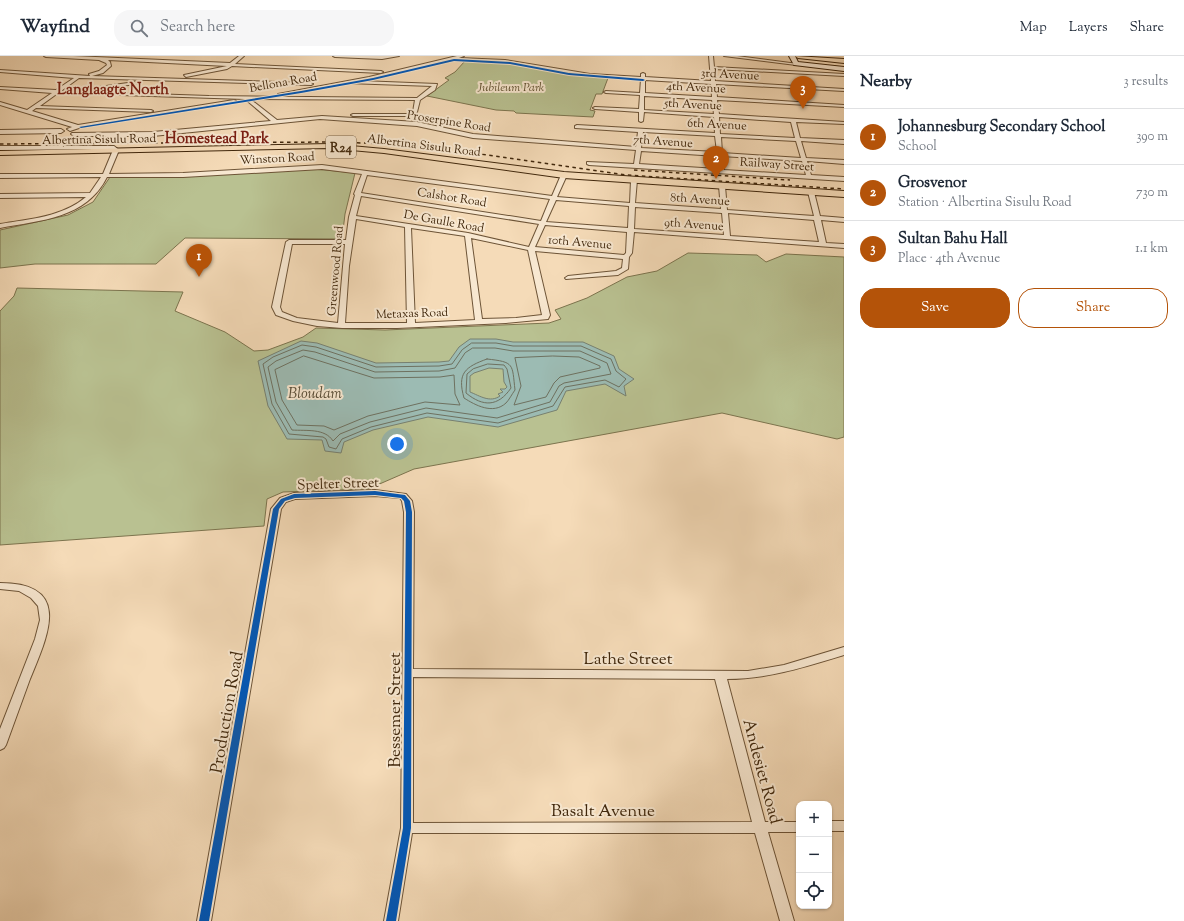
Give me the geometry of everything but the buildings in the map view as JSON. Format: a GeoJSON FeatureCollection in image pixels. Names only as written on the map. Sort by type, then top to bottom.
{"type":"FeatureCollection","features":[{"type":"Feature","properties":{"kind":"main road"},"geometry":{"type":"LineString","coordinates":[[792,56],[796,64],[844,69]]}},
{"type":"Feature","properties":{"kind":"main road"},"geometry":{"type":"LineString","coordinates":[[798,56],[844,60]]}},
{"type":"Feature","properties":{"kind":"main road"},"geometry":{"type":"LineString","coordinates":[[809,56],[844,60]]}},
{"type":"Feature","properties":{"kind":"main road","name":"Albertina Sisulu Road"},"geometry":{"type":"LineString","coordinates":[[0,153],[329,146],[564,175],[844,194]]}},
{"type":"Feature","properties":{"kind":"street"},"geometry":{"type":"LineString","coordinates":[[46,56],[101,57],[392,72]]}},
{"type":"Feature","properties":{"kind":"street"},"geometry":{"type":"LineString","coordinates":[[172,79],[224,68],[233,65],[242,56]]}},
{"type":"Feature","properties":{"kind":"street"},"geometry":{"type":"LineString","coordinates":[[335,56],[382,58],[393,56],[403,62]]}},
{"type":"Feature","properties":{"kind":"street"},"geometry":{"type":"LineString","coordinates":[[462,56],[467,59]]}},
{"type":"Feature","properties":{"kind":"street","name":"Bellona Road"},"geometry":{"type":"LineString","coordinates":[[77,131],[105,122],[348,82],[462,56]]}},
{"type":"Feature","properties":{"kind":"street"},"geometry":{"type":"LineString","coordinates":[[711,56],[721,171]]}},
{"type":"Feature","properties":{"kind":"street"},"geometry":{"type":"LineString","coordinates":[[726,56],[796,64]]}},
{"type":"Feature","properties":{"kind":"street"},"geometry":{"type":"LineString","coordinates":[[29,111],[78,77],[99,73],[110,65],[101,57]]}},
{"type":"Feature","properties":{"kind":"street","name":"3rd Avenue"},"geometry":{"type":"LineString","coordinates":[[450,59],[510,62],[590,75],[844,90]]}},
{"type":"Feature","properties":{"kind":"street"},"geometry":{"type":"LineString","coordinates":[[777,62],[797,139],[809,177]]}},
{"type":"Feature","properties":{"kind":"street"},"geometry":{"type":"LineString","coordinates":[[408,65],[414,67]]}},
{"type":"Feature","properties":{"kind":"street"},"geometry":{"type":"LineString","coordinates":[[712,68],[844,75]]}},
{"type":"Feature","properties":{"kind":"street"},"geometry":{"type":"LineString","coordinates":[[0,71],[78,77],[331,85]]}},
{"type":"Feature","properties":{"kind":"street"},"geometry":{"type":"LineString","coordinates":[[641,121],[643,73]]}},
{"type":"Feature","properties":{"kind":"street"},"geometry":{"type":"LineString","coordinates":[[65,92],[166,79]]}},
{"type":"Feature","properties":{"kind":"street"},"geometry":{"type":"LineString","coordinates":[[0,88],[65,92],[254,98],[418,99],[433,89],[435,85],[348,82]]}},
{"type":"Feature","properties":{"kind":"street","name":"4th Avenue"},"geometry":{"type":"LineString","coordinates":[[606,92],[715,98],[790,111],[844,106]]}},
{"type":"Feature","properties":{"kind":"street"},"geometry":{"type":"LineString","coordinates":[[246,99],[275,121]]}},
{"type":"Feature","properties":{"kind":"street","name":"Proserpine Road"},"geometry":{"type":"LineString","coordinates":[[0,133],[62,135],[70,129],[93,134],[153,134],[317,117],[412,115],[415,112],[418,99]]}},
{"type":"Feature","properties":{"kind":"street"},"geometry":{"type":"LineString","coordinates":[[0,102],[29,111],[77,131]]}},
{"type":"Feature","properties":{"kind":"street"},"geometry":{"type":"LineString","coordinates":[[36,107],[170,112]]}},
{"type":"Feature","properties":{"kind":"street","name":"5th Avenue"},"geometry":{"type":"LineString","coordinates":[[595,108],[716,116],[790,111],[844,123]]}},
{"type":"Feature","properties":{"kind":"street","name":"Proserpine Road"},"geometry":{"type":"LineString","coordinates":[[317,117],[417,124],[473,136],[577,145]]}},
{"type":"Feature","properties":{"kind":"street","name":"6th Avenue"},"geometry":{"type":"LineString","coordinates":[[578,127],[844,142]]}},
{"type":"Feature","properties":{"kind":"street"},"geometry":{"type":"LineString","coordinates":[[636,166],[641,130]]}},
{"type":"Feature","properties":{"kind":"street"},"geometry":{"type":"LineString","coordinates":[[58,146],[62,135],[77,131]]}},
{"type":"Feature","properties":{"kind":"street","name":"7th Avenue"},"geometry":{"type":"LineString","coordinates":[[577,145],[844,162]]}},
{"type":"Feature","properties":{"kind":"street"},"geometry":{"type":"LineString","coordinates":[[0,148],[58,146],[110,147],[116,150],[106,175],[92,196],[80,204],[63,212],[0,226]]}},
{"type":"Feature","properties":{"kind":"street","name":"Railway Street"},"geometry":{"type":"LineString","coordinates":[[589,163],[844,179]]}},
{"type":"Feature","properties":{"kind":"street","name":"Winston Road"},"geometry":{"type":"LineString","coordinates":[[0,176],[190,174],[314,166],[554,199]]}},
{"type":"Feature","properties":{"kind":"street","name":"Greenwood Road"},"geometry":{"type":"LineString","coordinates":[[341,325],[347,242],[357,194],[364,172]]}},
{"type":"Feature","properties":{"kind":"street"},"geometry":{"type":"LineString","coordinates":[[531,249],[564,175]]}},
{"type":"Feature","properties":{"kind":"street"},"geometry":{"type":"LineString","coordinates":[[568,278],[618,273],[625,270],[626,257],[629,253],[634,180]]}},
{"type":"Feature","properties":{"kind":"street"},"geometry":{"type":"LineString","coordinates":[[722,186],[727,237]]}},
{"type":"Feature","properties":{"kind":"street"},"geometry":{"type":"LineString","coordinates":[[811,192],[823,244]]}},
{"type":"Feature","properties":{"kind":"street","name":"Calshot Road"},"geometry":{"type":"LineString","coordinates":[[357,194],[543,222]]}},
{"type":"Feature","properties":{"kind":"street"},"geometry":{"type":"LineString","coordinates":[[0,196],[92,196]]}},
{"type":"Feature","properties":{"kind":"street","name":"8th Avenue"},"geometry":{"type":"LineString","coordinates":[[554,199],[844,220]]}},
{"type":"Feature","properties":{"kind":"street","name":"De Gaulle Road"},"geometry":{"type":"LineString","coordinates":[[352,217],[468,235],[531,249]]}},
{"type":"Feature","properties":{"kind":"street","name":"9th Avenue"},"geometry":{"type":"LineString","coordinates":[[543,222],[844,246]]}},
{"type":"Feature","properties":{"kind":"street"},"geometry":{"type":"LineString","coordinates":[[408,226],[411,325]]}},
{"type":"Feature","properties":{"kind":"street"},"geometry":{"type":"LineString","coordinates":[[468,235],[479,322]]}},
{"type":"Feature","properties":{"kind":"street","name":"Metaxas Road"},"geometry":{"type":"LineString","coordinates":[[347,242],[288,242],[276,307],[277,311],[281,314],[315,323],[341,325],[411,325],[545,317],[531,249]]}},
{"type":"Feature","properties":{"kind":"street","name":"10th Avenue"},"geometry":{"type":"LineString","coordinates":[[531,249],[626,257]]}},
{"type":"Feature","properties":{"kind":"street","name":"Spelter Street"},"geometry":{"type":"LineString","coordinates":[[276,509],[283,500],[305,494],[394,494],[405,498]]}},
{"type":"Feature","properties":{"kind":"street","name":"Bessemer Street"},"geometry":{"type":"LineString","coordinates":[[391,921],[408,828],[409,512],[405,498]]}},
{"type":"Feature","properties":{"kind":"street","name":"Production Road"},"geometry":{"type":"LineString","coordinates":[[204,921],[276,509]]}},
{"type":"Feature","properties":{"kind":"street"},"geometry":{"type":"LineString","coordinates":[[0,586],[18,587],[30,592],[42,602],[46,618],[40,639],[0,744]]}},
{"type":"Feature","properties":{"kind":"street","name":"Lathe Street"},"geometry":{"type":"LineString","coordinates":[[409,673],[720,675],[763,673],[784,670],[844,651]]}},
{"type":"Feature","properties":{"kind":"street","name":"Andesiet Road"},"geometry":{"type":"LineString","coordinates":[[720,675],[760,827],[788,921]]}},
{"type":"Feature","properties":{"kind":"street"},"geometry":{"type":"LineString","coordinates":[[832,826],[844,826]]}},
{"type":"Feature","properties":{"kind":"street","name":"Basalt Avenue"},"geometry":{"type":"LineString","coordinates":[[408,828],[796,827]]}},
{"type":"Feature","properties":{"kind":"green space","name":"Jubileum Park"},"geometry":{"type":"Polygon","coordinates":[[[465,61],[513,63],[569,74],[608,78],[602,94],[596,94],[590,110],[595,111],[593,117],[516,113],[514,111],[496,110],[427,96],[449,80],[445,78],[455,72],[465,61]]]}},
{"type":"Feature","properties":{"kind":"green space"},"geometry":{"type":"Polygon","coordinates":[[[316,169],[355,173],[345,214],[342,239],[185,238],[156,264],[35,264],[0,268],[0,230],[68,215],[93,202],[110,177],[178,177],[316,169]]]}},
{"type":"Feature","properties":{"kind":"green space"},"geometry":{"type":"Polygon","coordinates":[[[688,253],[757,255],[766,262],[786,254],[844,257],[844,437],[837,439],[722,413],[414,469],[368,489],[283,492],[267,499],[264,526],[0,545],[0,311],[14,296],[17,288],[183,292],[175,311],[225,332],[254,351],[268,350],[303,337],[316,328],[385,330],[549,323],[561,319],[555,310],[587,298],[627,277],[657,271],[688,253]]]}},
{"type":"Feature","properties":{"kind":"water","name":"Bloudam"},"geometry":{"type":"Polygon","coordinates":[[[470,339],[496,339],[513,342],[583,342],[614,356],[619,369],[634,379],[624,386],[626,396],[605,384],[566,391],[557,410],[498,427],[428,417],[373,430],[344,442],[341,453],[325,451],[322,440],[287,439],[268,406],[258,361],[301,341],[317,343],[376,363],[449,361],[459,347],[470,339]],[[489,368],[474,373],[470,376],[470,392],[489,399],[500,396],[498,394],[503,392],[500,389],[505,389],[507,387],[504,382],[503,369],[489,368]]]}},
{"type":"Feature","properties":{"kind":"railway"},"geometry":{"type":"LineString","coordinates":[[0,144],[331,142],[391,144],[438,148],[626,175],[844,189]]}},
{"type":"Feature","properties":{"kind":"railway"},"geometry":{"type":"LineString","coordinates":[[634,170],[790,180]]}},
{"type":"Feature","properties":{"kind":"cycle path"},"geometry":{"type":"LineString","coordinates":[[81,127],[301,92],[373,79],[454,60],[510,63],[569,74],[643,80]]}},
{"type":"Feature","properties":{"kind":"cycle path"},"geometry":{"type":"LineString","coordinates":[[204,921],[276,509],[283,500],[294,496],[375,493],[403,496],[407,501],[409,512],[407,828],[391,921]]}},
{"type":"Feature","properties":{"kind":"place","name":"Sultan Bahu Hall"},"geometry":{"type":"Point","coordinates":[803,109]}},
{"type":"Feature","properties":{"kind":"place","name":"Grosvenor"},"geometry":{"type":"Point","coordinates":[716,179]}},
{"type":"Feature","properties":{"kind":"place","name":"Johannesburg Secondary School"},"geometry":{"type":"Point","coordinates":[199,277]}},
{"type":"Feature","properties":{"kind":"district","name":"Langlaagte North"},"geometry":{"type":"Point","coordinates":[113,89]}},
{"type":"Feature","properties":{"kind":"district","name":"Homestead Park"},"geometry":{"type":"Point","coordinates":[217,138]}}]}
